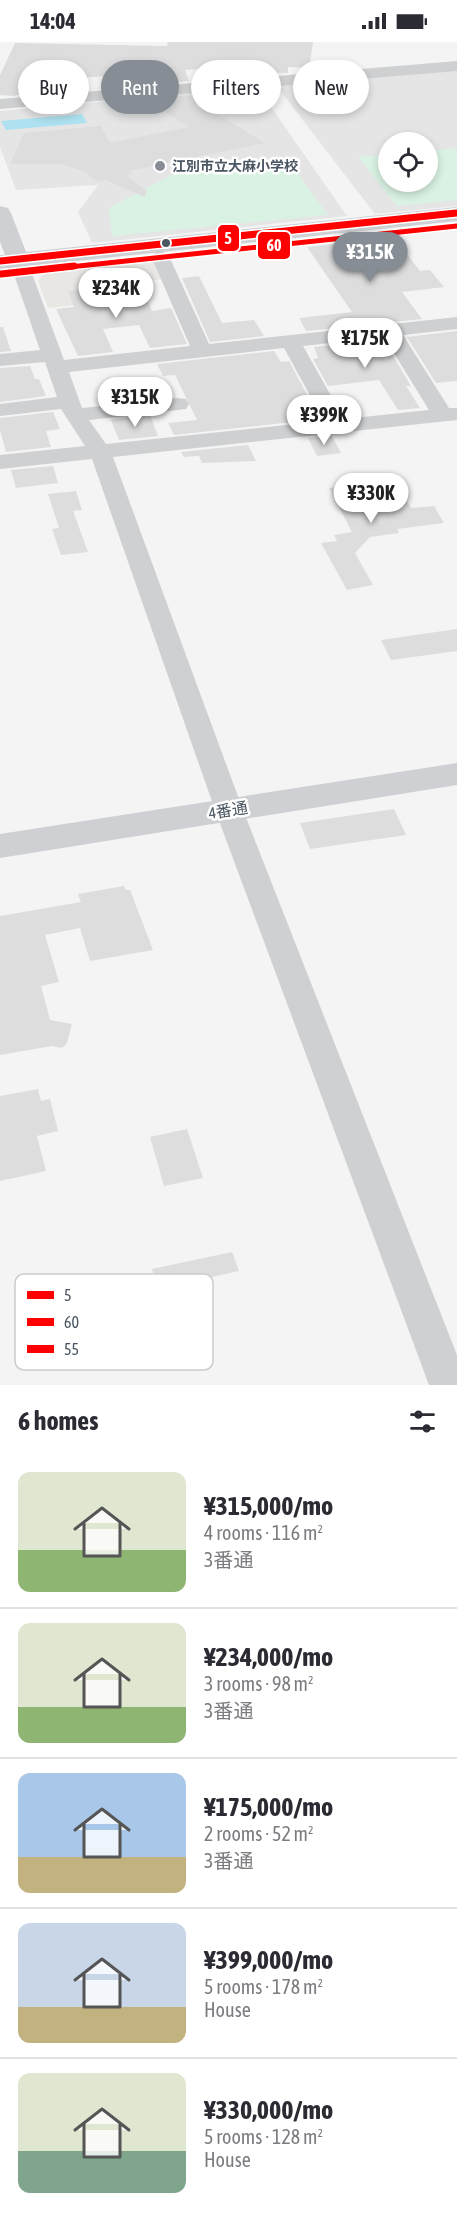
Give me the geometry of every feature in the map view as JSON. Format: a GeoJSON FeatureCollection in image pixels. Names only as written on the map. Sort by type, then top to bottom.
{"type":"FeatureCollection","features":[{"type":"Feature","properties":{"kind":"street"},"geometry":{"type":"LineString","coordinates":[[0,104],[457,66]]}},
{"type":"Feature","properties":{"kind":"street"},"geometry":{"type":"LineString","coordinates":[[0,213],[10,266],[55,361],[72,409],[100,451],[229,810],[449,1385]]}},
{"type":"Feature","properties":{"kind":"street"},"geometry":{"type":"LineString","coordinates":[[10,266],[457,214]]}},
{"type":"Feature","properties":{"kind":"street"},"geometry":{"type":"LineString","coordinates":[[10,266],[160,256],[457,225]]}},
{"type":"Feature","properties":{"kind":"street"},"geometry":{"type":"LineString","coordinates":[[160,256],[202,351]]}},
{"type":"Feature","properties":{"kind":"street"},"geometry":{"type":"LineString","coordinates":[[0,360],[55,361],[202,351],[457,323]]}},
{"type":"Feature","properties":{"kind":"street"},"geometry":{"type":"LineString","coordinates":[[0,462],[450,415],[390,330]]}},
{"type":"Feature","properties":{"kind":"street"},"geometry":{"type":"LineString","coordinates":[[290,341],[338,428]]}},
{"type":"Feature","properties":{"kind":"street"},"geometry":{"type":"LineString","coordinates":[[0,410],[178,404]]}},
{"type":"Feature","properties":{"kind":"street","name":"4番通"},"geometry":{"type":"LineString","coordinates":[[0,846],[457,774]]}},
{"type":"Feature","properties":{"kind":"shaded area"},"geometry":{"type":"Polygon","coordinates":[[[457,69],[457,206],[375,214],[298,114],[369,114],[369,76],[457,69]]]}},
{"type":"Feature","properties":{"kind":"shaded area"},"geometry":{"type":"Polygon","coordinates":[[[293,83],[293,107],[281,92],[281,84],[293,83]]]}},
{"type":"Feature","properties":{"kind":"shaded area","name":"江別市立大麻小学校"},"geometry":{"type":"Polygon","coordinates":[[[191,93],[191,114],[276,114],[347,216],[92,243],[78,212],[98,185],[16,190],[0,147],[0,111],[18,109],[18,114],[89,114],[89,103],[101,102],[101,114],[179,114],[179,94],[191,93]]]}},
{"type":"Feature","properties":{"kind":"shaded area"},"geometry":{"type":"Polygon","coordinates":[[[155,262],[163,279],[112,285],[119,300],[48,308],[38,281],[44,273],[155,262]]]}},
{"type":"Feature","properties":{"kind":"green space"},"geometry":{"type":"Polygon","coordinates":[[[457,148],[457,200],[397,206],[386,192],[438,192],[438,150],[457,148]]]}},
{"type":"Feature","properties":{"kind":"green space"},"geometry":{"type":"Polygon","coordinates":[[[378,155],[378,182],[358,157],[378,155]]]}},
{"type":"Feature","properties":{"kind":"green space"},"geometry":{"type":"Polygon","coordinates":[[[290,163],[328,215],[112,236],[109,208],[175,173],[290,163]]]}},
{"type":"Feature","properties":{"kind":"water"},"geometry":{"type":"Polygon","coordinates":[[[82,114],[87,123],[6,130],[1,121],[82,114]]]}},
{"type":"Feature","properties":{"kind":"building"},"geometry":{"type":"Polygon","coordinates":[[[168,42],[313,42],[310,60],[293,60],[293,67],[288,67],[288,73],[281,73],[281,60],[191,60],[191,70],[185,70],[189,81],[179,82],[179,60],[101,60],[101,76],[89,77],[89,60],[18,60],[18,95],[0,95],[0,75],[15,43],[167,46],[168,42]]]}},
{"type":"Feature","properties":{"kind":"building"},"geometry":{"type":"Polygon","coordinates":[[[191,95],[191,114],[217,114],[265,143],[128,171],[133,174],[126,175],[147,191],[144,197],[106,180],[98,182],[84,171],[60,164],[10,164],[24,133],[101,126],[110,143],[189,127],[168,114],[179,114],[179,96],[191,95]]]}},
{"type":"Feature","properties":{"kind":"building"},"geometry":{"type":"Polygon","coordinates":[[[378,239],[396,240],[420,271],[430,270],[444,287],[402,292],[422,319],[306,331],[299,318],[352,312],[307,247],[378,239]]]}},
{"type":"Feature","properties":{"kind":"building"},"geometry":{"type":"Polygon","coordinates":[[[199,276],[222,323],[254,320],[264,336],[210,342],[182,278],[199,276]]]}},
{"type":"Feature","properties":{"kind":"building"},"geometry":{"type":"Polygon","coordinates":[[[111,287],[113,291],[143,288],[152,311],[171,308],[187,344],[150,348],[139,325],[103,329],[113,352],[78,356],[56,309],[74,307],[68,291],[111,287]]]}},
{"type":"Feature","properties":{"kind":"building"},"geometry":{"type":"Polygon","coordinates":[[[0,327],[3,327],[11,351],[0,352],[0,327]]]}},
{"type":"Feature","properties":{"kind":"building"},"geometry":{"type":"Polygon","coordinates":[[[457,331],[457,381],[436,383],[407,337],[457,331]]]}},
{"type":"Feature","properties":{"kind":"building"},"geometry":{"type":"Polygon","coordinates":[[[383,339],[411,386],[406,386],[420,408],[398,410],[379,380],[328,386],[313,359],[318,358],[314,347],[383,339]]]}},
{"type":"Feature","properties":{"kind":"building"},"geometry":{"type":"Polygon","coordinates":[[[274,351],[281,362],[289,361],[320,419],[174,435],[168,423],[197,420],[175,375],[163,376],[157,364],[274,351]]]}},
{"type":"Feature","properties":{"kind":"building"},"geometry":{"type":"Polygon","coordinates":[[[30,366],[35,379],[39,379],[46,396],[0,402],[0,368],[30,366]]]}},
{"type":"Feature","properties":{"kind":"building"},"geometry":{"type":"Polygon","coordinates":[[[138,387],[143,399],[112,403],[107,391],[138,387]]]}},
{"type":"Feature","properties":{"kind":"building"},"geometry":{"type":"Polygon","coordinates":[[[53,412],[60,429],[46,431],[51,447],[6,452],[0,430],[0,418],[53,412]]]}},
{"type":"Feature","properties":{"kind":"building"},"geometry":{"type":"Polygon","coordinates":[[[150,415],[158,436],[119,440],[111,420],[150,415]]]}},
{"type":"Feature","properties":{"kind":"building"},"geometry":{"type":"Polygon","coordinates":[[[332,436],[341,453],[317,456],[308,438],[332,436]]]}},
{"type":"Feature","properties":{"kind":"building"},"geometry":{"type":"Polygon","coordinates":[[[248,445],[256,461],[202,463],[199,456],[184,457],[181,452],[248,445]]]}},
{"type":"Feature","properties":{"kind":"building"},"geometry":{"type":"Polygon","coordinates":[[[53,466],[58,483],[16,488],[11,470],[53,466]]]}},
{"type":"Feature","properties":{"kind":"building"},"geometry":{"type":"Polygon","coordinates":[[[395,481],[411,508],[434,506],[444,523],[397,529],[399,533],[370,537],[355,553],[373,585],[347,590],[321,543],[337,541],[334,535],[352,532],[329,488],[395,481]]]}},
{"type":"Feature","properties":{"kind":"building"},"geometry":{"type":"Polygon","coordinates":[[[76,491],[82,510],[73,511],[88,552],[61,555],[52,529],[59,528],[48,494],[76,491]]]}},
{"type":"Feature","properties":{"kind":"building"},"geometry":{"type":"Polygon","coordinates":[[[457,629],[457,651],[391,660],[381,640],[457,629]]]}},
{"type":"Feature","properties":{"kind":"building"},"geometry":{"type":"Polygon","coordinates":[[[394,809],[406,835],[310,849],[300,823],[394,809]]]}},
{"type":"Feature","properties":{"kind":"building"},"geometry":{"type":"Polygon","coordinates":[[[124,886],[126,890],[130,890],[153,950],[90,961],[80,928],[45,935],[59,982],[41,986],[50,1020],[72,1024],[67,1043],[62,1048],[52,1046],[0,1055],[0,916],[81,902],[78,894],[124,886]]]}},
{"type":"Feature","properties":{"kind":"building"},"geometry":{"type":"Polygon","coordinates":[[[38,1089],[41,1101],[50,1099],[58,1131],[37,1136],[46,1171],[0,1181],[0,1096],[38,1089]]]}},
{"type":"Feature","properties":{"kind":"building"},"geometry":{"type":"Polygon","coordinates":[[[187,1129],[203,1178],[164,1186],[150,1137],[187,1129]]]}},
{"type":"Feature","properties":{"kind":"building"},"geometry":{"type":"Polygon","coordinates":[[[232,1252],[239,1271],[213,1277],[213,1274],[153,1274],[152,1269],[232,1252]]]}},
{"type":"Feature","properties":{"kind":"transit line","name":"55"},"geometry":{"type":"LineString","coordinates":[[0,260],[456,212]]}},
{"type":"Feature","properties":{"kind":"transit line","name":"5"},"geometry":{"type":"LineString","coordinates":[[0,262],[457,214]]}},
{"type":"Feature","properties":{"kind":"transit line","name":"60"},"geometry":{"type":"LineString","coordinates":[[1,274],[457,226]]}},
{"type":"Feature","properties":{"kind":"place","name":"江別市立大麻小学校"},"geometry":{"type":"Point","coordinates":[160,166]}}]}
